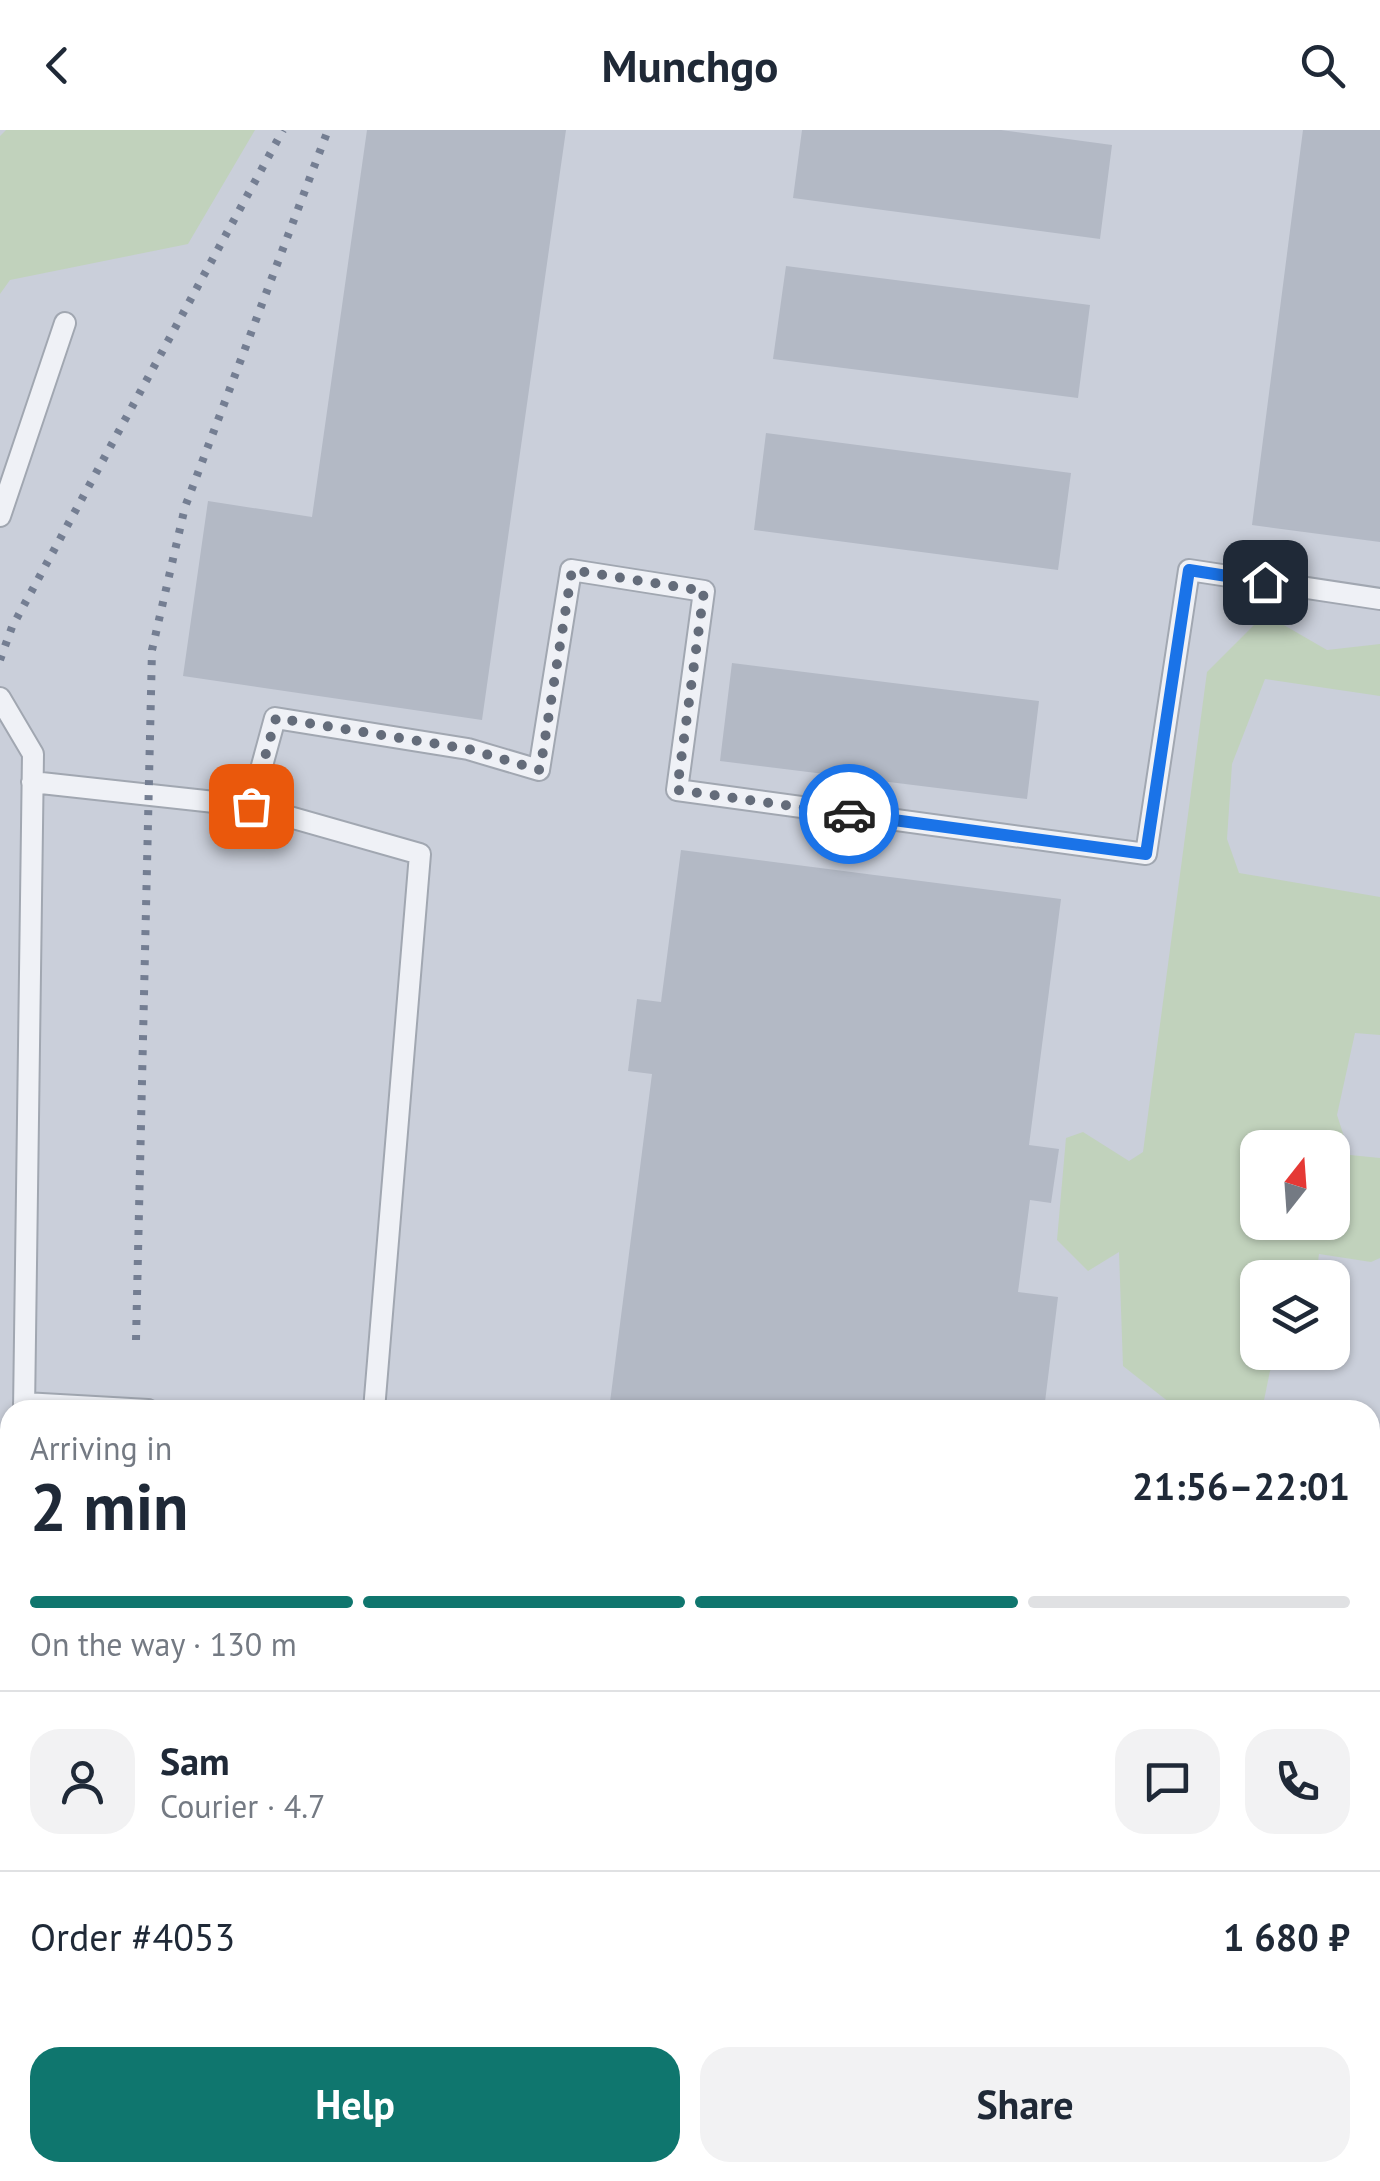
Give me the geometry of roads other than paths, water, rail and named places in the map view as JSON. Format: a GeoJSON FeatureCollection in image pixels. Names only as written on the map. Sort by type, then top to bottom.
{"type":"FeatureCollection","features":[{"type":"Feature","properties":{"kind":"lane"},"geometry":{"type":"LineString","coordinates":[[0,516],[65,323]]}},
{"type":"Feature","properties":{"kind":"lane"},"geometry":{"type":"LineString","coordinates":[[251,806],[276,718],[468,749],[540,770],[572,570],[704,591],[677,790],[1146,854],[1189,570],[1380,599]]}},
{"type":"Feature","properties":{"kind":"lane"},"geometry":{"type":"LineString","coordinates":[[0,698],[33,754],[24,1400]]}},
{"type":"Feature","properties":{"kind":"lane"},"geometry":{"type":"LineString","coordinates":[[32,782],[251,806],[420,854],[375,1400]]}},
{"type":"Feature","properties":{"kind":"railway"},"geometry":{"type":"LineString","coordinates":[[0,660],[12,627],[283,130]]}},
{"type":"Feature","properties":{"kind":"railway"},"geometry":{"type":"LineString","coordinates":[[136,1340],[152,650],[185,507],[328,130]]}}]}
